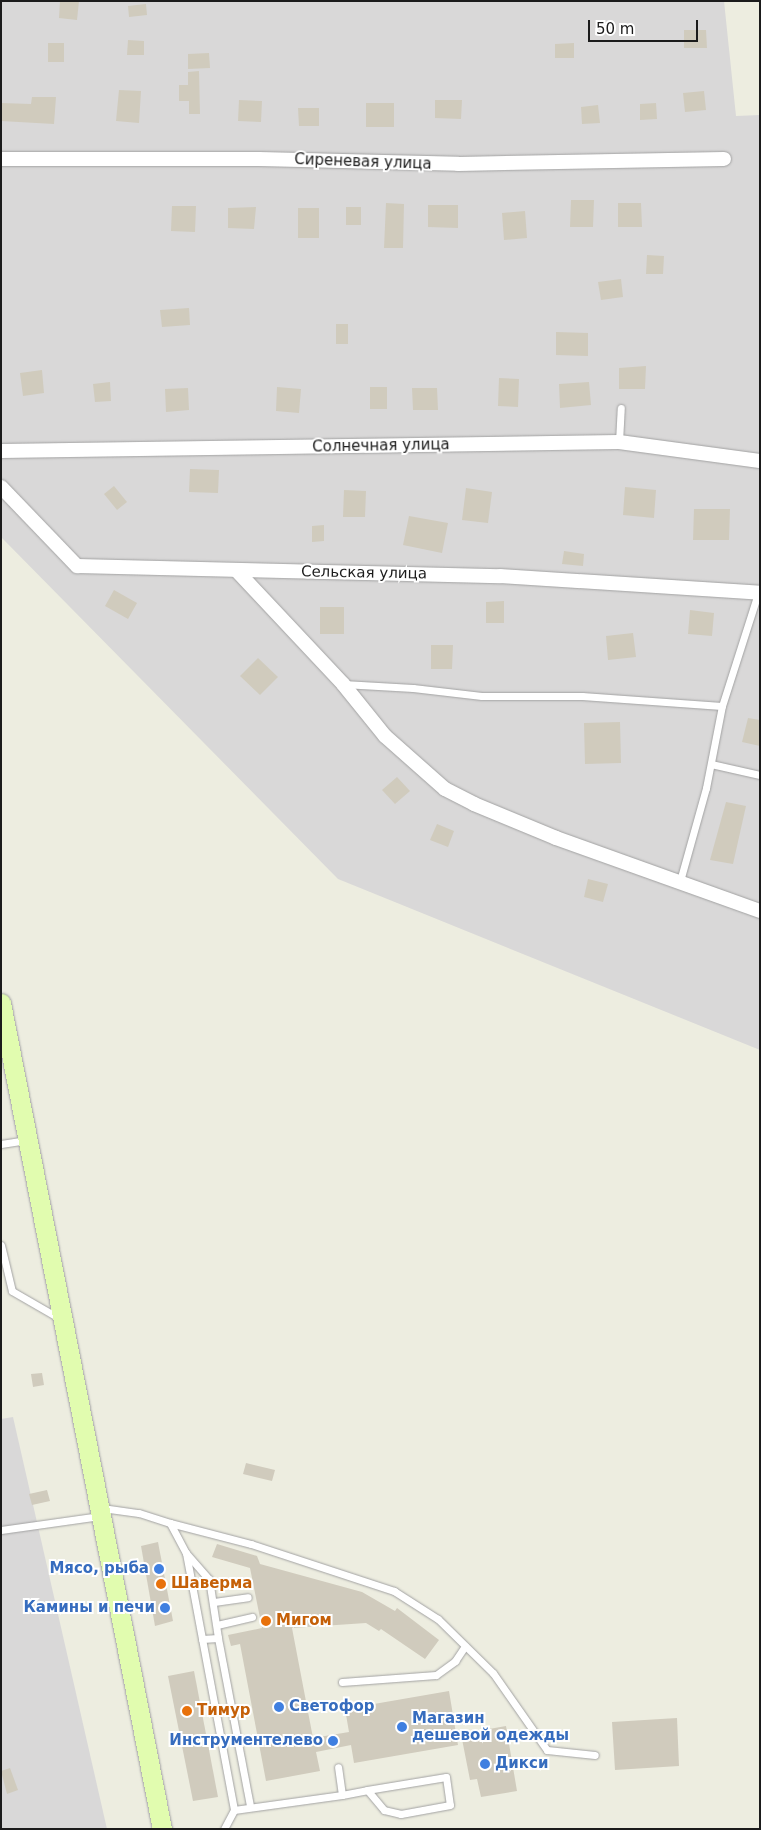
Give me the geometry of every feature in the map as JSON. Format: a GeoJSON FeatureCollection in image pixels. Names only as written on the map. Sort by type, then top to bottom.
{"type":"FeatureCollection","features":[{"type":"Feature","properties":{"kind":"main road"},"geometry":{"type":"LineString","coordinates":[[1,1003],[162,1829]]}},
{"type":"Feature","properties":{"kind":"street","name":"Сиреневая улица"},"geometry":{"type":"LineString","coordinates":[[1,159],[259,159],[458,164],[724,159]]}},
{"type":"Feature","properties":{"kind":"street","name":"Солнечная улица"},"geometry":{"type":"LineString","coordinates":[[1,451],[619,442],[760,461]]}},
{"type":"Feature","properties":{"kind":"street","name":"Сельская улица"},"geometry":{"type":"LineString","coordinates":[[1,487],[77,566],[500,576],[759,593]]}},
{"type":"Feature","properties":{"kind":"street"},"geometry":{"type":"LineString","coordinates":[[237,571],[343,684],[385,736],[445,789],[474,804],[556,838],[760,911]]}},
{"type":"Feature","properties":{"kind":"lane"},"geometry":{"type":"LineString","coordinates":[[619,442],[621,408]]}},
{"type":"Feature","properties":{"kind":"lane"},"geometry":{"type":"LineString","coordinates":[[680,881],[711,764],[722,706],[759,593]]}},
{"type":"Feature","properties":{"kind":"lane"},"geometry":{"type":"LineString","coordinates":[[343,684],[413,688],[482,696],[582,696],[722,706]]}},
{"type":"Feature","properties":{"kind":"lane"},"geometry":{"type":"LineString","coordinates":[[711,764],[760,775]]}},
{"type":"Feature","properties":{"kind":"lane"},"geometry":{"type":"LineString","coordinates":[[1,1144],[28,1140]]}},
{"type":"Feature","properties":{"kind":"lane"},"geometry":{"type":"LineString","coordinates":[[1,1245],[12,1291],[62,1320]]}},
{"type":"Feature","properties":{"kind":"lane"},"geometry":{"type":"LineString","coordinates":[[1,1530],[99,1512],[139,1513],[251,1544],[394,1591],[438,1619],[493,1673],[547,1750],[595,1755]]}},
{"type":"Feature","properties":{"kind":"lane"},"geometry":{"type":"LineString","coordinates":[[170,1523],[186,1553],[209,1579],[218,1638],[250,1806]]}},
{"type":"Feature","properties":{"kind":"lane"},"geometry":{"type":"LineString","coordinates":[[186,1553],[234,1810],[224,1829]]}},
{"type":"Feature","properties":{"kind":"lane"},"geometry":{"type":"LineString","coordinates":[[214,1602],[248,1597]]}},
{"type":"Feature","properties":{"kind":"lane"},"geometry":{"type":"LineString","coordinates":[[217,1625],[252,1617]]}},
{"type":"Feature","properties":{"kind":"lane"},"geometry":{"type":"LineString","coordinates":[[202,1639],[218,1638]]}},
{"type":"Feature","properties":{"kind":"lane"},"geometry":{"type":"LineString","coordinates":[[342,1682],[436,1675],[455,1661],[465,1646]]}},
{"type":"Feature","properties":{"kind":"lane"},"geometry":{"type":"LineString","coordinates":[[338,1767],[342,1795]]}},
{"type":"Feature","properties":{"kind":"lane"},"geometry":{"type":"LineString","coordinates":[[234,1810],[250,1806],[342,1795],[367,1790],[446,1777],[450,1805],[401,1814],[384,1810],[367,1790]]}},
{"type":"Feature","properties":{"kind":"shaded area"},"geometry":{"type":"Polygon","coordinates":[[[1,1],[724,1],[736,116],[760,115],[760,1050],[338,879],[1,537],[1,1]]]}},
{"type":"Feature","properties":{"kind":"shaded area"},"geometry":{"type":"Polygon","coordinates":[[[13,1417],[107,1829],[1,1829],[1,1419],[13,1417]]]}},
{"type":"Feature","properties":{"kind":"building"},"geometry":{"type":"Polygon","coordinates":[[[60,1],[79,1],[77,20],[59,18],[60,1]]]}},
{"type":"Feature","properties":{"kind":"building"},"geometry":{"type":"Polygon","coordinates":[[[146,4],[147,15],[129,17],[128,6],[146,4]]]}},
{"type":"Feature","properties":{"kind":"building"},"geometry":{"type":"Polygon","coordinates":[[[684,30],[706,30],[707,48],[684,48],[684,30]]]}},
{"type":"Feature","properties":{"kind":"building"},"geometry":{"type":"Polygon","coordinates":[[[128,40],[144,41],[144,55],[127,55],[128,40]]]}},
{"type":"Feature","properties":{"kind":"building"},"geometry":{"type":"Polygon","coordinates":[[[48,43],[64,43],[64,62],[48,62],[48,43]]]}},
{"type":"Feature","properties":{"kind":"building"},"geometry":{"type":"Polygon","coordinates":[[[574,43],[574,58],[555,58],[555,44],[574,43]]]}},
{"type":"Feature","properties":{"kind":"building"},"geometry":{"type":"Polygon","coordinates":[[[209,53],[210,68],[188,69],[188,54],[209,53]]]}},
{"type":"Feature","properties":{"kind":"building"},"geometry":{"type":"Polygon","coordinates":[[[199,71],[200,114],[189,114],[189,101],[179,101],[179,85],[188,85],[188,72],[199,71]]]}},
{"type":"Feature","properties":{"kind":"building"},"geometry":{"type":"Polygon","coordinates":[[[119,90],[141,91],[139,123],[116,121],[119,90]]]}},
{"type":"Feature","properties":{"kind":"building"},"geometry":{"type":"Polygon","coordinates":[[[704,91],[706,110],[685,112],[683,93],[704,91]]]}},
{"type":"Feature","properties":{"kind":"building"},"geometry":{"type":"Polygon","coordinates":[[[32,97],[56,97],[54,124],[1,121],[1,103],[31,104],[32,97]]]}},
{"type":"Feature","properties":{"kind":"building"},"geometry":{"type":"Polygon","coordinates":[[[239,100],[262,101],[261,122],[238,121],[239,100]]]}},
{"type":"Feature","properties":{"kind":"building"},"geometry":{"type":"Polygon","coordinates":[[[435,100],[462,100],[461,119],[435,118],[435,100]]]}},
{"type":"Feature","properties":{"kind":"building"},"geometry":{"type":"Polygon","coordinates":[[[366,103],[394,103],[394,127],[366,127],[366,103]]]}},
{"type":"Feature","properties":{"kind":"building"},"geometry":{"type":"Polygon","coordinates":[[[656,103],[657,119],[640,120],[640,104],[656,103]]]}},
{"type":"Feature","properties":{"kind":"building"},"geometry":{"type":"Polygon","coordinates":[[[598,105],[600,123],[582,124],[581,107],[598,105]]]}},
{"type":"Feature","properties":{"kind":"building"},"geometry":{"type":"Polygon","coordinates":[[[298,108],[319,108],[319,126],[299,126],[298,108]]]}},
{"type":"Feature","properties":{"kind":"building"},"geometry":{"type":"Polygon","coordinates":[[[571,200],[594,200],[593,227],[570,227],[571,200]]]}},
{"type":"Feature","properties":{"kind":"building"},"geometry":{"type":"Polygon","coordinates":[[[386,203],[404,204],[403,248],[384,248],[386,203]]]}},
{"type":"Feature","properties":{"kind":"building"},"geometry":{"type":"Polygon","coordinates":[[[618,203],[641,203],[642,227],[618,227],[618,203]]]}},
{"type":"Feature","properties":{"kind":"building"},"geometry":{"type":"Polygon","coordinates":[[[428,205],[458,205],[458,228],[428,227],[428,205]]]}},
{"type":"Feature","properties":{"kind":"building"},"geometry":{"type":"Polygon","coordinates":[[[172,206],[196,206],[195,232],[171,231],[172,206]]]}},
{"type":"Feature","properties":{"kind":"building"},"geometry":{"type":"Polygon","coordinates":[[[256,207],[254,229],[228,228],[228,208],[256,207]]]}},
{"type":"Feature","properties":{"kind":"building"},"geometry":{"type":"Polygon","coordinates":[[[346,207],[361,207],[361,225],[346,225],[346,207]]]}},
{"type":"Feature","properties":{"kind":"building"},"geometry":{"type":"Polygon","coordinates":[[[298,208],[319,208],[319,238],[298,238],[298,208]]]}},
{"type":"Feature","properties":{"kind":"building"},"geometry":{"type":"Polygon","coordinates":[[[525,211],[527,238],[504,240],[502,213],[525,211]]]}},
{"type":"Feature","properties":{"kind":"building"},"geometry":{"type":"Polygon","coordinates":[[[647,255],[664,256],[663,274],[646,274],[647,255]]]}},
{"type":"Feature","properties":{"kind":"building"},"geometry":{"type":"Polygon","coordinates":[[[621,279],[623,297],[601,300],[598,282],[621,279]]]}},
{"type":"Feature","properties":{"kind":"building"},"geometry":{"type":"Polygon","coordinates":[[[189,308],[190,325],[162,327],[160,310],[189,308]]]}},
{"type":"Feature","properties":{"kind":"building"},"geometry":{"type":"Polygon","coordinates":[[[336,324],[348,324],[348,344],[336,344],[336,324]]]}},
{"type":"Feature","properties":{"kind":"building"},"geometry":{"type":"Polygon","coordinates":[[[556,332],[588,333],[588,356],[556,355],[556,332]]]}},
{"type":"Feature","properties":{"kind":"building"},"geometry":{"type":"Polygon","coordinates":[[[646,366],[645,389],[619,389],[619,368],[646,366]]]}},
{"type":"Feature","properties":{"kind":"building"},"geometry":{"type":"Polygon","coordinates":[[[42,370],[44,393],[23,396],[20,373],[42,370]]]}},
{"type":"Feature","properties":{"kind":"building"},"geometry":{"type":"Polygon","coordinates":[[[499,378],[519,379],[518,407],[498,406],[499,378]]]}},
{"type":"Feature","properties":{"kind":"building"},"geometry":{"type":"Polygon","coordinates":[[[110,382],[111,401],[95,402],[93,384],[110,382]]]}},
{"type":"Feature","properties":{"kind":"building"},"geometry":{"type":"Polygon","coordinates":[[[589,382],[591,405],[560,408],[559,384],[589,382]]]}},
{"type":"Feature","properties":{"kind":"building"},"geometry":{"type":"Polygon","coordinates":[[[277,387],[301,389],[299,413],[276,411],[277,387]]]}},
{"type":"Feature","properties":{"kind":"building"},"geometry":{"type":"Polygon","coordinates":[[[370,387],[387,387],[387,409],[370,409],[370,387]]]}},
{"type":"Feature","properties":{"kind":"building"},"geometry":{"type":"Polygon","coordinates":[[[188,388],[189,410],[166,412],[165,389],[188,388]]]}},
{"type":"Feature","properties":{"kind":"building"},"geometry":{"type":"Polygon","coordinates":[[[412,388],[437,388],[438,410],[413,410],[412,388]]]}},
{"type":"Feature","properties":{"kind":"building"},"geometry":{"type":"Polygon","coordinates":[[[190,469],[219,470],[218,493],[189,492],[190,469]]]}},
{"type":"Feature","properties":{"kind":"building"},"geometry":{"type":"Polygon","coordinates":[[[114,486],[127,502],[117,510],[104,494],[114,486]]]}},
{"type":"Feature","properties":{"kind":"building"},"geometry":{"type":"Polygon","coordinates":[[[625,487],[656,490],[654,518],[623,515],[625,487]]]}},
{"type":"Feature","properties":{"kind":"building"},"geometry":{"type":"Polygon","coordinates":[[[466,488],[492,492],[488,523],[462,520],[466,488]]]}},
{"type":"Feature","properties":{"kind":"building"},"geometry":{"type":"Polygon","coordinates":[[[344,490],[366,491],[365,517],[343,517],[344,490]]]}},
{"type":"Feature","properties":{"kind":"building"},"geometry":{"type":"Polygon","coordinates":[[[694,509],[730,509],[729,540],[693,540],[694,509]]]}},
{"type":"Feature","properties":{"kind":"building"},"geometry":{"type":"Polygon","coordinates":[[[409,516],[448,523],[442,553],[403,545],[409,516]]]}},
{"type":"Feature","properties":{"kind":"building"},"geometry":{"type":"Polygon","coordinates":[[[324,525],[324,541],[312,542],[312,526],[324,525]]]}},
{"type":"Feature","properties":{"kind":"building"},"geometry":{"type":"Polygon","coordinates":[[[564,551],[584,554],[583,566],[562,564],[564,551]]]}},
{"type":"Feature","properties":{"kind":"building"},"geometry":{"type":"Polygon","coordinates":[[[114,590],[137,603],[128,619],[105,606],[114,590]]]}},
{"type":"Feature","properties":{"kind":"building"},"geometry":{"type":"Polygon","coordinates":[[[504,601],[504,623],[486,623],[486,602],[504,601]]]}},
{"type":"Feature","properties":{"kind":"building"},"geometry":{"type":"Polygon","coordinates":[[[320,607],[344,607],[344,634],[320,634],[320,607]]]}},
{"type":"Feature","properties":{"kind":"building"},"geometry":{"type":"Polygon","coordinates":[[[690,610],[714,613],[712,636],[688,634],[690,610]]]}},
{"type":"Feature","properties":{"kind":"building"},"geometry":{"type":"Polygon","coordinates":[[[633,633],[636,657],[608,660],[606,636],[633,633]]]}},
{"type":"Feature","properties":{"kind":"building"},"geometry":{"type":"Polygon","coordinates":[[[431,645],[453,645],[452,669],[431,669],[431,645]]]}},
{"type":"Feature","properties":{"kind":"building"},"geometry":{"type":"Polygon","coordinates":[[[258,658],[278,677],[260,695],[240,676],[258,658]]]}},
{"type":"Feature","properties":{"kind":"building"},"geometry":{"type":"Polygon","coordinates":[[[748,718],[760,720],[760,746],[742,742],[748,718]]]}},
{"type":"Feature","properties":{"kind":"building"},"geometry":{"type":"Polygon","coordinates":[[[620,722],[621,763],[585,764],[584,723],[620,722]]]}},
{"type":"Feature","properties":{"kind":"building"},"geometry":{"type":"Polygon","coordinates":[[[397,777],[410,791],[395,804],[382,790],[397,777]]]}},
{"type":"Feature","properties":{"kind":"building"},"geometry":{"type":"Polygon","coordinates":[[[726,802],[746,806],[733,864],[710,860],[726,802]]]}},
{"type":"Feature","properties":{"kind":"building"},"geometry":{"type":"Polygon","coordinates":[[[437,824],[454,831],[448,847],[430,840],[437,824]]]}},
{"type":"Feature","properties":{"kind":"building"},"geometry":{"type":"Polygon","coordinates":[[[588,879],[608,884],[603,902],[584,897],[588,879]]]}},
{"type":"Feature","properties":{"kind":"building"},"geometry":{"type":"Polygon","coordinates":[[[42,1373],[44,1385],[33,1387],[31,1374],[42,1373]]]}},
{"type":"Feature","properties":{"kind":"building"},"geometry":{"type":"Polygon","coordinates":[[[246,1463],[275,1470],[272,1481],[243,1474],[246,1463]]]}},
{"type":"Feature","properties":{"kind":"building"},"geometry":{"type":"Polygon","coordinates":[[[47,1490],[50,1501],[32,1505],[29,1494],[47,1490]]]}},
{"type":"Feature","properties":{"kind":"building"},"geometry":{"type":"Polygon","coordinates":[[[158,1542],[173,1621],[155,1626],[141,1546],[158,1542]]]}},
{"type":"Feature","properties":{"kind":"building"},"geometry":{"type":"Polygon","coordinates":[[[217,1544],[257,1556],[260,1564],[362,1592],[395,1611],[397,1608],[439,1640],[425,1659],[381,1629],[379,1631],[366,1623],[292,1628],[313,1738],[349,1732],[345,1709],[449,1691],[458,1745],[354,1763],[351,1745],[316,1752],[320,1771],[266,1781],[240,1644],[231,1646],[228,1635],[262,1628],[250,1568],[212,1557],[217,1544]]]}},
{"type":"Feature","properties":{"kind":"building"},"geometry":{"type":"Polygon","coordinates":[[[194,1671],[218,1797],[193,1801],[168,1676],[194,1671]]]}},
{"type":"Feature","properties":{"kind":"building"},"geometry":{"type":"Polygon","coordinates":[[[677,1718],[679,1766],[615,1770],[612,1722],[677,1718]]]}},
{"type":"Feature","properties":{"kind":"building"},"geometry":{"type":"Polygon","coordinates":[[[506,1726],[517,1791],[481,1797],[477,1779],[470,1780],[461,1734],[506,1726]]]}},
{"type":"Feature","properties":{"kind":"building"},"geometry":{"type":"Polygon","coordinates":[[[10,1768],[18,1790],[7,1794],[1,1771],[10,1768]]]}},
{"type":"Feature","properties":{"kind":"place","name":"Мясо, рыба"},"geometry":{"type":"Point","coordinates":[159,1569]}},
{"type":"Feature","properties":{"kind":"place","name":"Шаверма"},"geometry":{"type":"Point","coordinates":[161,1584]}},
{"type":"Feature","properties":{"kind":"place","name":"Камины и печи"},"geometry":{"type":"Point","coordinates":[165,1608]}},
{"type":"Feature","properties":{"kind":"place","name":"Мигом"},"geometry":{"type":"Point","coordinates":[266,1621]}},
{"type":"Feature","properties":{"kind":"place","name":"Светофор"},"geometry":{"type":"Point","coordinates":[279,1707]}},
{"type":"Feature","properties":{"kind":"place","name":"Тимур"},"geometry":{"type":"Point","coordinates":[187,1711]}},
{"type":"Feature","properties":{"kind":"place","name":"Магазин дешевой одежды"},"geometry":{"type":"Point","coordinates":[402,1727]}},
{"type":"Feature","properties":{"kind":"place","name":"Инструментелево"},"geometry":{"type":"Point","coordinates":[333,1741]}},
{"type":"Feature","properties":{"kind":"place","name":"Дикси"},"geometry":{"type":"Point","coordinates":[485,1764]}}]}
